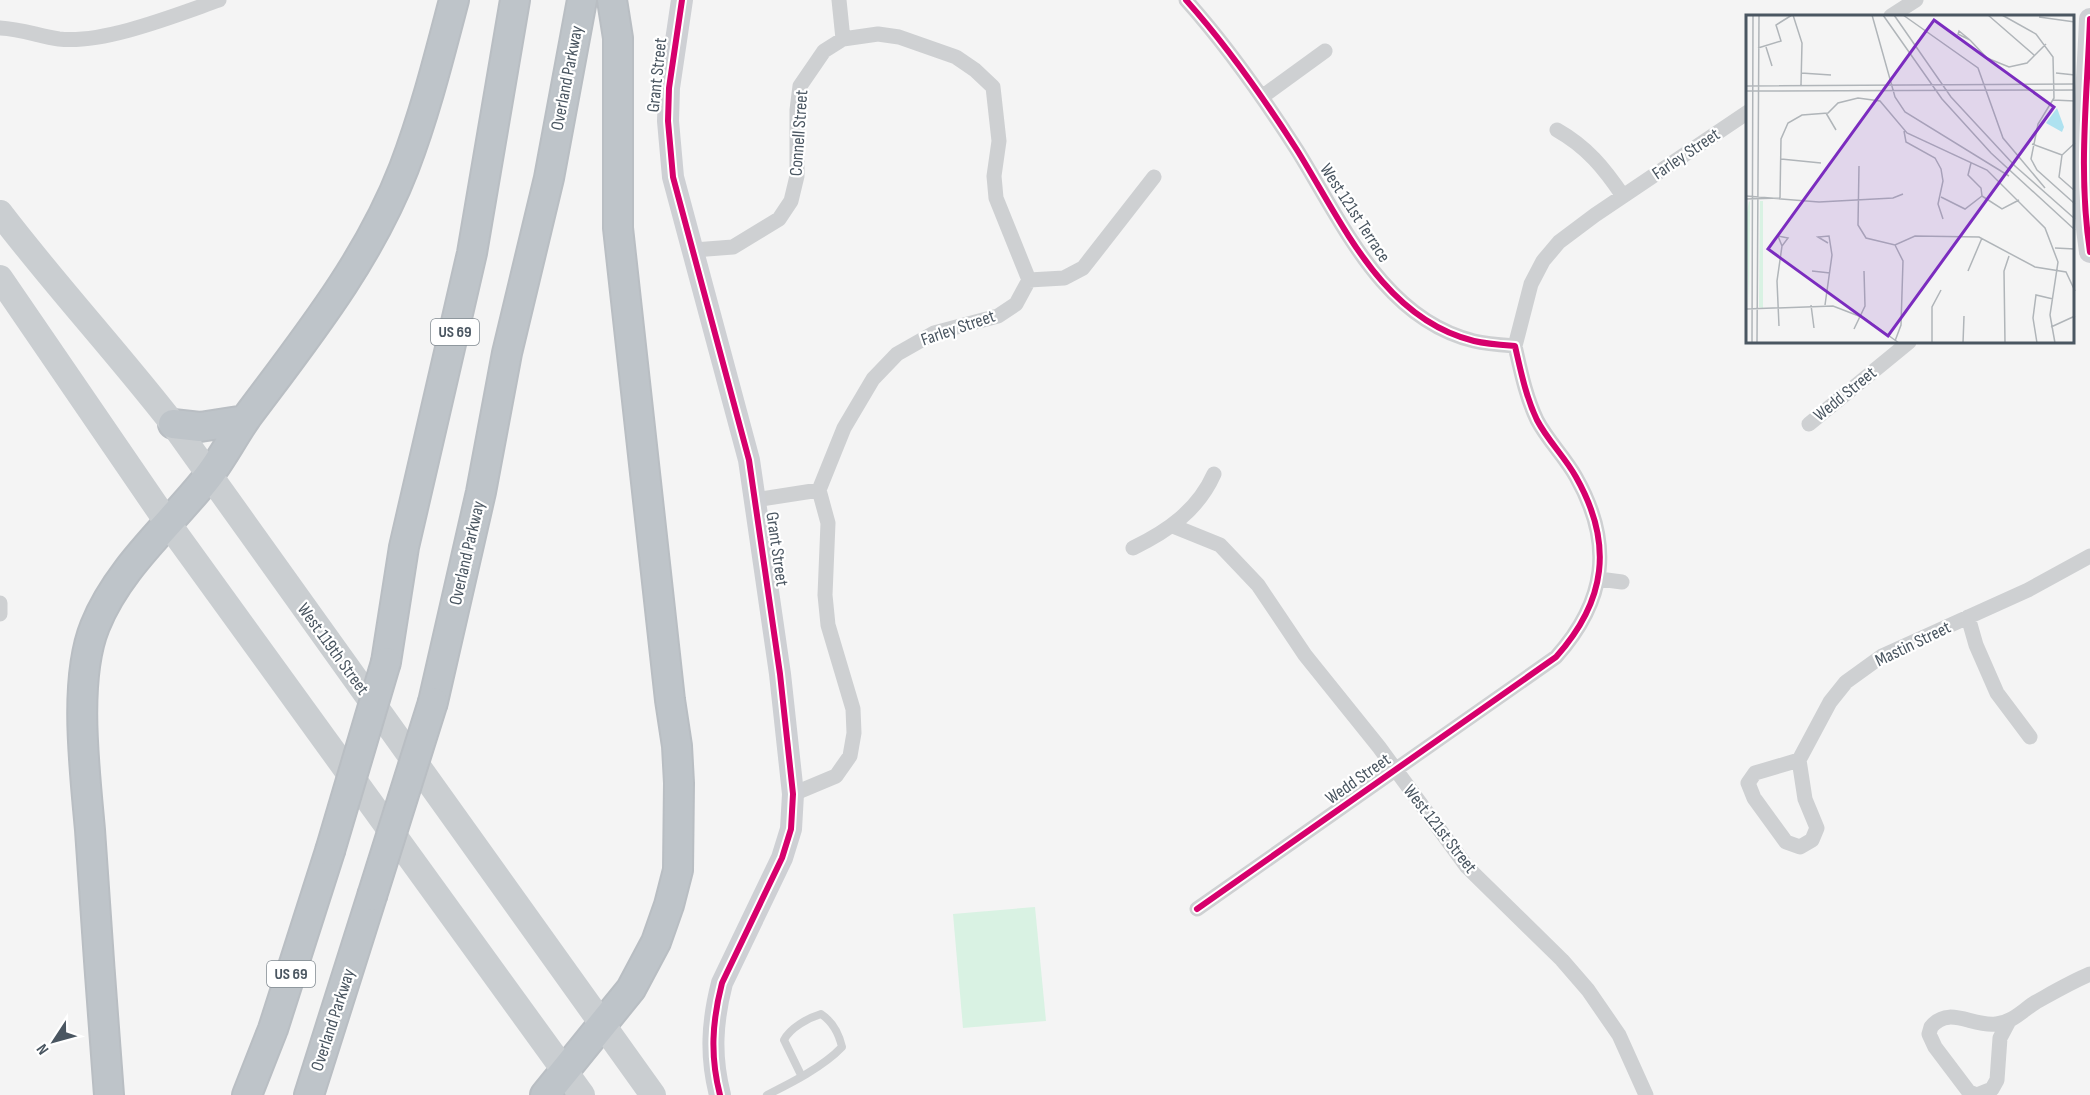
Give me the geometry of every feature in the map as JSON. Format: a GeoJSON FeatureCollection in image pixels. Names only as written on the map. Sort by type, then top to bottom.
{"type":"FeatureCollection","features":[{"type":"Feature","properties":{"kind":"highway"},"geometry":{"type":"LineString","coordinates":[[109,1095],[88,803],[84,673],[94,627],[118,584],[167,522],[208,476],[245,420],[343,287],[374,231],[403,170],[427,102],[454,0]]}},
{"type":"Feature","properties":{"kind":"highway","name":"US 69"},"geometry":{"type":"LineString","coordinates":[[247,1095],[273,1029],[330,851],[386,662],[404,547],[472,253],[514,0]]}},
{"type":"Feature","properties":{"kind":"highway","name":"Overland Parkway"},"geometry":{"type":"LineString","coordinates":[[309,1095],[433,702],[481,492],[507,353],[549,178],[582,0]]}},
{"type":"Feature","properties":{"kind":"highway"},"geometry":{"type":"LineString","coordinates":[[545,1095],[631,989],[656,942],[678,870],[677,746],[618,228],[618,38],[612,0]]}},
{"type":"Feature","properties":{"kind":"highway"},"geometry":{"type":"LineString","coordinates":[[173,424],[200,427],[245,420]]}},
{"type":"Feature","properties":{"kind":"main road","name":"West 119th Street"},"geometry":{"type":"LineString","coordinates":[[0,213],[39,264],[125,363],[173,424],[653,1095]]}},
{"type":"Feature","properties":{"kind":"main road"},"geometry":{"type":"LineString","coordinates":[[0,278],[167,522],[582,1095]]}},
{"type":"Feature","properties":{"kind":"street"},"geometry":{"type":"LineString","coordinates":[[0,28],[19,29],[60,39],[99,36],[165,19],[219,0]]}},
{"type":"Feature","properties":{"kind":"street","name":"Grant Street"},"geometry":{"type":"LineString","coordinates":[[682,0],[669,88],[668,121],[677,196],[694,250],[749,460],[792,762],[791,829],[782,858],[722,983],[716,1005],[712,1047],[720,1095]]}},
{"type":"Feature","properties":{"kind":"street"},"geometry":{"type":"LineString","coordinates":[[839,0],[843,39],[878,34],[899,37],[956,57],[975,70],[993,87],[999,141],[994,176],[996,198],[1029,280],[1064,278],[1083,268],[1154,177]]}},
{"type":"Feature","properties":{"kind":"street","name":"West 121st Terrace"},"geometry":{"type":"LineString","coordinates":[[1186,0],[1263,96],[1350,239],[1374,273],[1396,296],[1421,316],[1453,333],[1474,341],[1515,346]]}},
{"type":"Feature","properties":{"kind":"street"},"geometry":{"type":"LineString","coordinates":[[1893,15],[1916,0]]}},
{"type":"Feature","properties":{"kind":"street"},"geometry":{"type":"LineString","coordinates":[[2085,245],[2083,171],[2090,19]]}},
{"type":"Feature","properties":{"kind":"street","name":"Connell Street"},"geometry":{"type":"LineString","coordinates":[[694,250],[733,248],[779,219],[791,201],[797,176],[797,110],[800,86],[824,51],[843,39]]}},
{"type":"Feature","properties":{"kind":"street"},"geometry":{"type":"LineString","coordinates":[[1263,96],[1325,51]]}},
{"type":"Feature","properties":{"kind":"street","name":"Farley Street"},"geometry":{"type":"LineString","coordinates":[[1515,346],[1531,284],[1543,261],[1572,231],[1746,113]]}},
{"type":"Feature","properties":{"kind":"street"},"geometry":{"type":"LineString","coordinates":[[1557,130],[1577,141],[1592,154],[1623,196]]}},
{"type":"Feature","properties":{"kind":"street","name":"Farley Street"},"geometry":{"type":"LineString","coordinates":[[819,490],[844,428],[873,379],[886,365],[912,345],[934,333],[998,316],[1016,304],[1029,280]]}},
{"type":"Feature","properties":{"kind":"street","name":"Wedd Street"},"geometry":{"type":"LineString","coordinates":[[1809,424],[1907,344]]}},
{"type":"Feature","properties":{"kind":"street"},"geometry":{"type":"LineString","coordinates":[[1515,346],[1525,392],[1538,422],[1576,477],[1588,503],[1601,555],[1599,579],[1622,582]]}},
{"type":"Feature","properties":{"kind":"street"},"geometry":{"type":"LineString","coordinates":[[1133,548],[1173,526],[1208,489],[1214,474]]}},
{"type":"Feature","properties":{"kind":"street"},"geometry":{"type":"LineString","coordinates":[[755,500],[819,490],[828,523],[825,595],[828,625],[853,709],[854,733],[850,756],[836,776],[793,794]]}},
{"type":"Feature","properties":{"kind":"street","name":"West 121st Street"},"geometry":{"type":"LineString","coordinates":[[1173,526],[1220,545],[1242,566],[1273,605],[1305,655],[1467,867],[1562,960],[1588,990],[1618,1035],[1646,1095]]}},
{"type":"Feature","properties":{"kind":"street","name":"Mastin Street"},"geometry":{"type":"LineString","coordinates":[[1799,760],[1830,702],[1846,682],[1882,656],[2028,590],[2090,556]]}},
{"type":"Feature","properties":{"kind":"street","name":"Wedd Street"},"geometry":{"type":"LineString","coordinates":[[1197,909],[1535,674],[1556,657],[1576,631],[1595,598],[1599,579]]}},
{"type":"Feature","properties":{"kind":"street"},"geometry":{"type":"LineString","coordinates":[[0,603],[0,615]]}},
{"type":"Feature","properties":{"kind":"street","name":"Mastin Street"},"geometry":{"type":"LineString","coordinates":[[1968,617],[1976,645],[1997,693],[2030,737]]}},
{"type":"Feature","properties":{"kind":"street"},"geometry":{"type":"LineString","coordinates":[[1799,760],[1806,799],[1816,828],[1812,840],[1800,847],[1785,842],[1754,798],[1748,783],[1755,773],[1799,760]]}},
{"type":"Feature","properties":{"kind":"street"},"geometry":{"type":"LineString","coordinates":[[2009,1021],[1981,1024],[1943,1016],[1931,1027],[1931,1041],[1969,1092],[1977,1095],[1992,1089],[1996,1080],[2000,1038],[2009,1021],[2034,1004],[2090,974]]}},
{"type":"Feature","properties":{"kind":"lane"},"geometry":{"type":"LineString","coordinates":[[767,1095],[801,1075],[842,1047],[834,1028],[822,1014],[796,1028],[784,1040],[801,1075]]}},
{"type":"Feature","properties":{"kind":"green space"},"geometry":{"type":"Polygon","coordinates":[[[1035,907],[1046,1021],[963,1028],[953,914],[1035,907]]]}},
{"type":"Feature","properties":{"kind":"cycle path"},"geometry":{"type":"LineString","coordinates":[[682,0],[669,88],[668,121],[673,177],[749,460],[780,674],[793,794],[791,829],[782,858],[722,983],[716,1011],[714,1039],[715,1067],[720,1095]]}},
{"type":"Feature","properties":{"kind":"cycle path"},"geometry":{"type":"LineString","coordinates":[[1186,0],[1231,54],[1258,92],[1297,150],[1349,236],[1390,290],[1414,312],[1442,329],[1474,341],[1515,346],[1533,411],[1546,435],[1576,477],[1588,502],[1596,526],[1600,549],[1599,571],[1586,615],[1556,657],[1197,909]]}},
{"type":"Feature","properties":{"kind":"cycle path"},"geometry":{"type":"LineString","coordinates":[[2090,19],[2084,164],[2086,223],[2090,252]]}}]}
